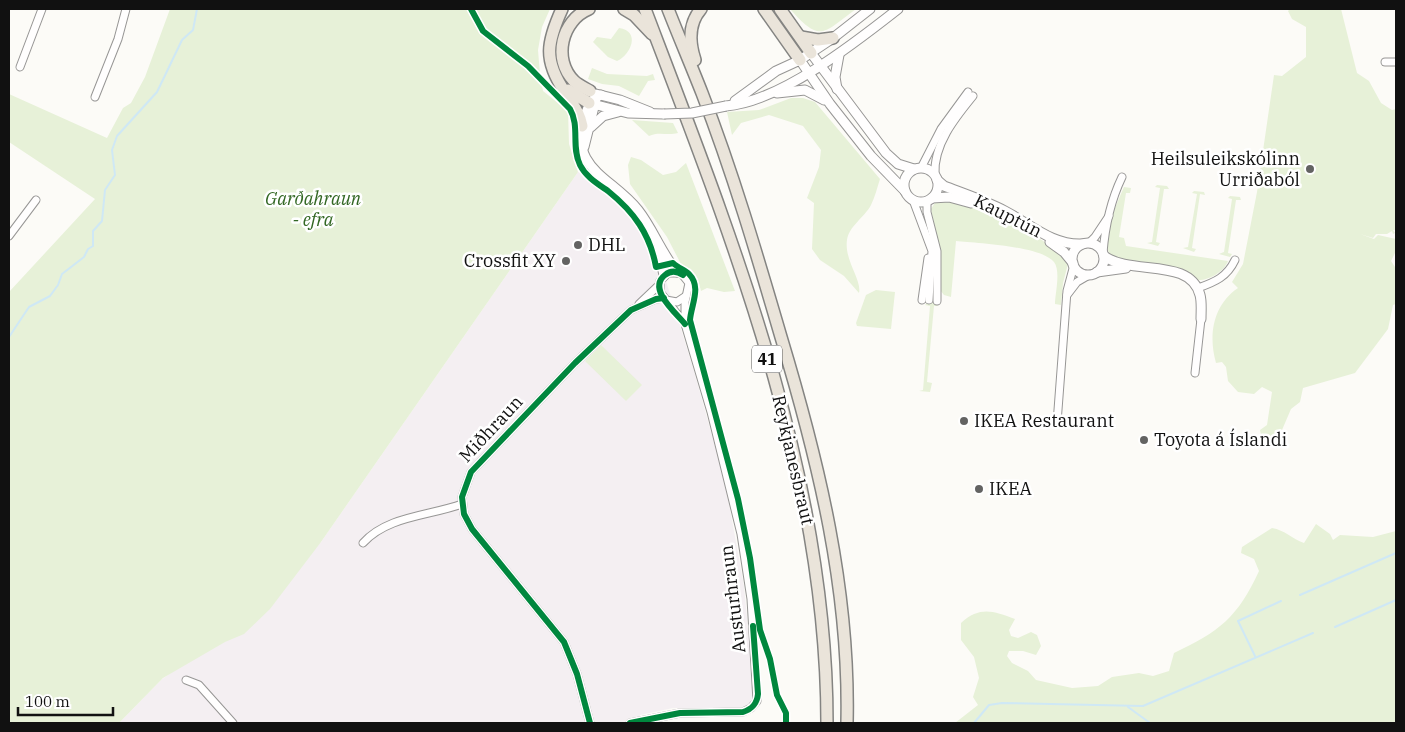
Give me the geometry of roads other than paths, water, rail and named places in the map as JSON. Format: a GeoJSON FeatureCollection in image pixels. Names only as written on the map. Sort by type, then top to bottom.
{"type":"FeatureCollection","features":[{"type":"Feature","properties":{"kind":"highway"},"geometry":{"type":"LineString","coordinates":[[562,9],[552,31],[549,49],[552,68],[560,84],[576,106],[586,128]]}},
{"type":"Feature","properties":{"kind":"highway"},"geometry":{"type":"LineString","coordinates":[[589,9],[580,14],[566,31],[562,54],[569,75],[594,99]]}},
{"type":"Feature","properties":{"kind":"highway"},"geometry":{"type":"LineString","coordinates":[[624,9],[634,16],[656,40]]}},
{"type":"Feature","properties":{"kind":"highway","name":"Reykjanesbraut"},"geometry":{"type":"LineString","coordinates":[[645,9],[731,240],[788,432],[807,517],[819,588],[825,639],[827,723]]}},
{"type":"Feature","properties":{"kind":"highway","name":"Reykjanesbraut"},"geometry":{"type":"LineString","coordinates":[[668,9],[702,93],[764,275],[822,488],[842,604],[846,663],[847,723]]}},
{"type":"Feature","properties":{"kind":"highway"},"geometry":{"type":"LineString","coordinates":[[701,9],[691,28],[691,45],[722,137],[726,160]]}},
{"type":"Feature","properties":{"kind":"highway"},"geometry":{"type":"LineString","coordinates":[[764,9],[800,60]]}},
{"type":"Feature","properties":{"kind":"highway"},"geometry":{"type":"LineString","coordinates":[[780,9],[811,53]]}},
{"type":"Feature","properties":{"kind":"highway"},"geometry":{"type":"LineString","coordinates":[[800,37],[818,40],[833,38]]}},
{"type":"Feature","properties":{"kind":"highway"},"geometry":{"type":"LineString","coordinates":[[560,84],[594,99]]}},
{"type":"Feature","properties":{"kind":"street"},"geometry":{"type":"LineString","coordinates":[[20,67],[42,9]]}},
{"type":"Feature","properties":{"kind":"street"},"geometry":{"type":"LineString","coordinates":[[95,97],[118,39],[126,9]]}},
{"type":"Feature","properties":{"kind":"street"},"geometry":{"type":"LineString","coordinates":[[726,106],[748,93],[776,71],[811,53],[870,9]]}},
{"type":"Feature","properties":{"kind":"street"},"geometry":{"type":"LineString","coordinates":[[762,96],[808,74],[839,55],[898,9]]}},
{"type":"Feature","properties":{"kind":"street","name":"Kauptún"},"geometry":{"type":"LineString","coordinates":[[811,53],[837,91],[886,153],[898,164],[918,168],[936,178],[944,186],[1005,211],[1053,239],[1069,244],[1086,243],[1097,245],[1114,262],[1134,267],[1183,273],[1198,288]]}},
{"type":"Feature","properties":{"kind":"street"},"geometry":{"type":"LineString","coordinates":[[837,91],[835,77],[839,55]]}},
{"type":"Feature","properties":{"kind":"street"},"geometry":{"type":"LineString","coordinates":[[800,60],[830,104],[871,156],[913,200],[932,251],[929,300],[937,251],[927,212],[930,200],[937,190],[936,160],[943,140],[971,94],[941,129],[918,168],[906,176],[905,191]]}},
{"type":"Feature","properties":{"kind":"street"},"geometry":{"type":"LineString","coordinates":[[1385,62],[1396,62]]}},
{"type":"Feature","properties":{"kind":"street"},"geometry":{"type":"LineString","coordinates":[[594,99],[623,112],[641,115],[692,113],[789,90],[812,92],[830,104]]}},
{"type":"Feature","properties":{"kind":"street"},"geometry":{"type":"LineString","coordinates":[[594,99],[661,114]]}},
{"type":"Feature","properties":{"kind":"street","name":"Austurhraun"},"geometry":{"type":"LineString","coordinates":[[594,99],[586,128],[583,150],[593,170],[621,192],[639,211],[656,242],[677,272],[684,276],[689,283],[686,324],[711,412],[741,534],[751,599],[757,686],[757,701],[751,708],[743,712],[671,714],[630,723]]}},
{"type":"Feature","properties":{"kind":"street"},"geometry":{"type":"LineString","coordinates":[[586,128],[603,116],[623,112]]}},
{"type":"Feature","properties":{"kind":"street"},"geometry":{"type":"LineString","coordinates":[[1067,296],[1077,282],[1102,268],[1109,216],[1115,192],[1122,177]]}},
{"type":"Feature","properties":{"kind":"street","name":"Kauptún"},"geometry":{"type":"LineString","coordinates":[[913,200],[960,199],[1003,216],[1051,242],[1064,252],[1082,273],[1134,267]]}},
{"type":"Feature","properties":{"kind":"street"},"geometry":{"type":"LineString","coordinates":[[9,236],[36,200]]}},
{"type":"Feature","properties":{"kind":"street"},"geometry":{"type":"LineString","coordinates":[[1057,423],[1067,296],[1075,249],[1096,237],[1109,216]]}},
{"type":"Feature","properties":{"kind":"street","name":"Austurhraun"},"geometry":{"type":"LineString","coordinates":[[656,242],[664,276]]}},
{"type":"Feature","properties":{"kind":"street"},"geometry":{"type":"LineString","coordinates":[[1196,373],[1201,319],[1201,298],[1198,288],[1221,279],[1227,274],[1235,260]]}},
{"type":"Feature","properties":{"kind":"street"},"geometry":{"type":"LineString","coordinates":[[659,285],[664,276],[677,272]]}},
{"type":"Feature","properties":{"kind":"street","name":"Austurhraun"},"geometry":{"type":"LineString","coordinates":[[659,285],[660,292],[686,324]]}},
{"type":"Feature","properties":{"kind":"street","name":"Miðhraun"},"geometry":{"type":"LineString","coordinates":[[462,504],[466,480],[483,458],[575,363],[659,285]]}},
{"type":"Feature","properties":{"kind":"street"},"geometry":{"type":"LineString","coordinates":[[665,299],[677,302],[687,296]]}},
{"type":"Feature","properties":{"kind":"street","name":"Miðhraun"},"geometry":{"type":"LineString","coordinates":[[637,307],[656,299],[665,299]]}},
{"type":"Feature","properties":{"kind":"street"},"geometry":{"type":"LineString","coordinates":[[363,543],[374,532],[388,524],[462,504],[467,522],[472,529],[564,642],[577,674],[590,723]]}},
{"type":"Feature","properties":{"kind":"street"},"geometry":{"type":"LineString","coordinates":[[186,680],[199,686],[233,723]]}},
{"type":"Feature","properties":{"kind":"waterway"},"geometry":{"type":"LineString","coordinates":[[9,337],[29,307],[50,296],[58,285],[62,274],[84,257],[88,249],[93,246],[93,231],[102,221],[105,190],[115,175],[112,150],[117,136],[157,92],[182,40],[193,30],[197,9]]}},
{"type":"Feature","properties":{"kind":"waterway"},"geometry":{"type":"LineString","coordinates":[[1300,595],[1396,553]]}},
{"type":"Feature","properties":{"kind":"waterway"},"geometry":{"type":"LineString","coordinates":[[1335,627],[1396,600]]}},
{"type":"Feature","properties":{"kind":"waterway"},"geometry":{"type":"LineString","coordinates":[[1255,656],[1238,621],[1281,601]]}},
{"type":"Feature","properties":{"kind":"waterway"},"geometry":{"type":"LineString","coordinates":[[974,723],[989,705],[1002,703],[1143,706],[1313,633]]}},
{"type":"Feature","properties":{"kind":"waterway"},"geometry":{"type":"LineString","coordinates":[[1128,707],[1150,723]]}},
{"type":"Feature","properties":{"kind":"place","name":"Heilsuleikskólinn Urriðaból"},"geometry":{"type":"Point","coordinates":[1310,169]}},
{"type":"Feature","properties":{"kind":"place","name":"DHL"},"geometry":{"type":"Point","coordinates":[578,245]}},
{"type":"Feature","properties":{"kind":"place","name":"Crossfit XY"},"geometry":{"type":"Point","coordinates":[566,261]}},
{"type":"Feature","properties":{"kind":"place","name":"IKEA Restaurant"},"geometry":{"type":"Point","coordinates":[964,421]}},
{"type":"Feature","properties":{"kind":"place","name":"Toyota á Íslandi"},"geometry":{"type":"Point","coordinates":[1144,440]}},
{"type":"Feature","properties":{"kind":"place","name":"IKEA"},"geometry":{"type":"Point","coordinates":[979,489]}},
{"type":"Feature","properties":{"kind":"park label","name":"Garðahraun - efra"},"geometry":{"type":"Point","coordinates":[313,209]}}]}
